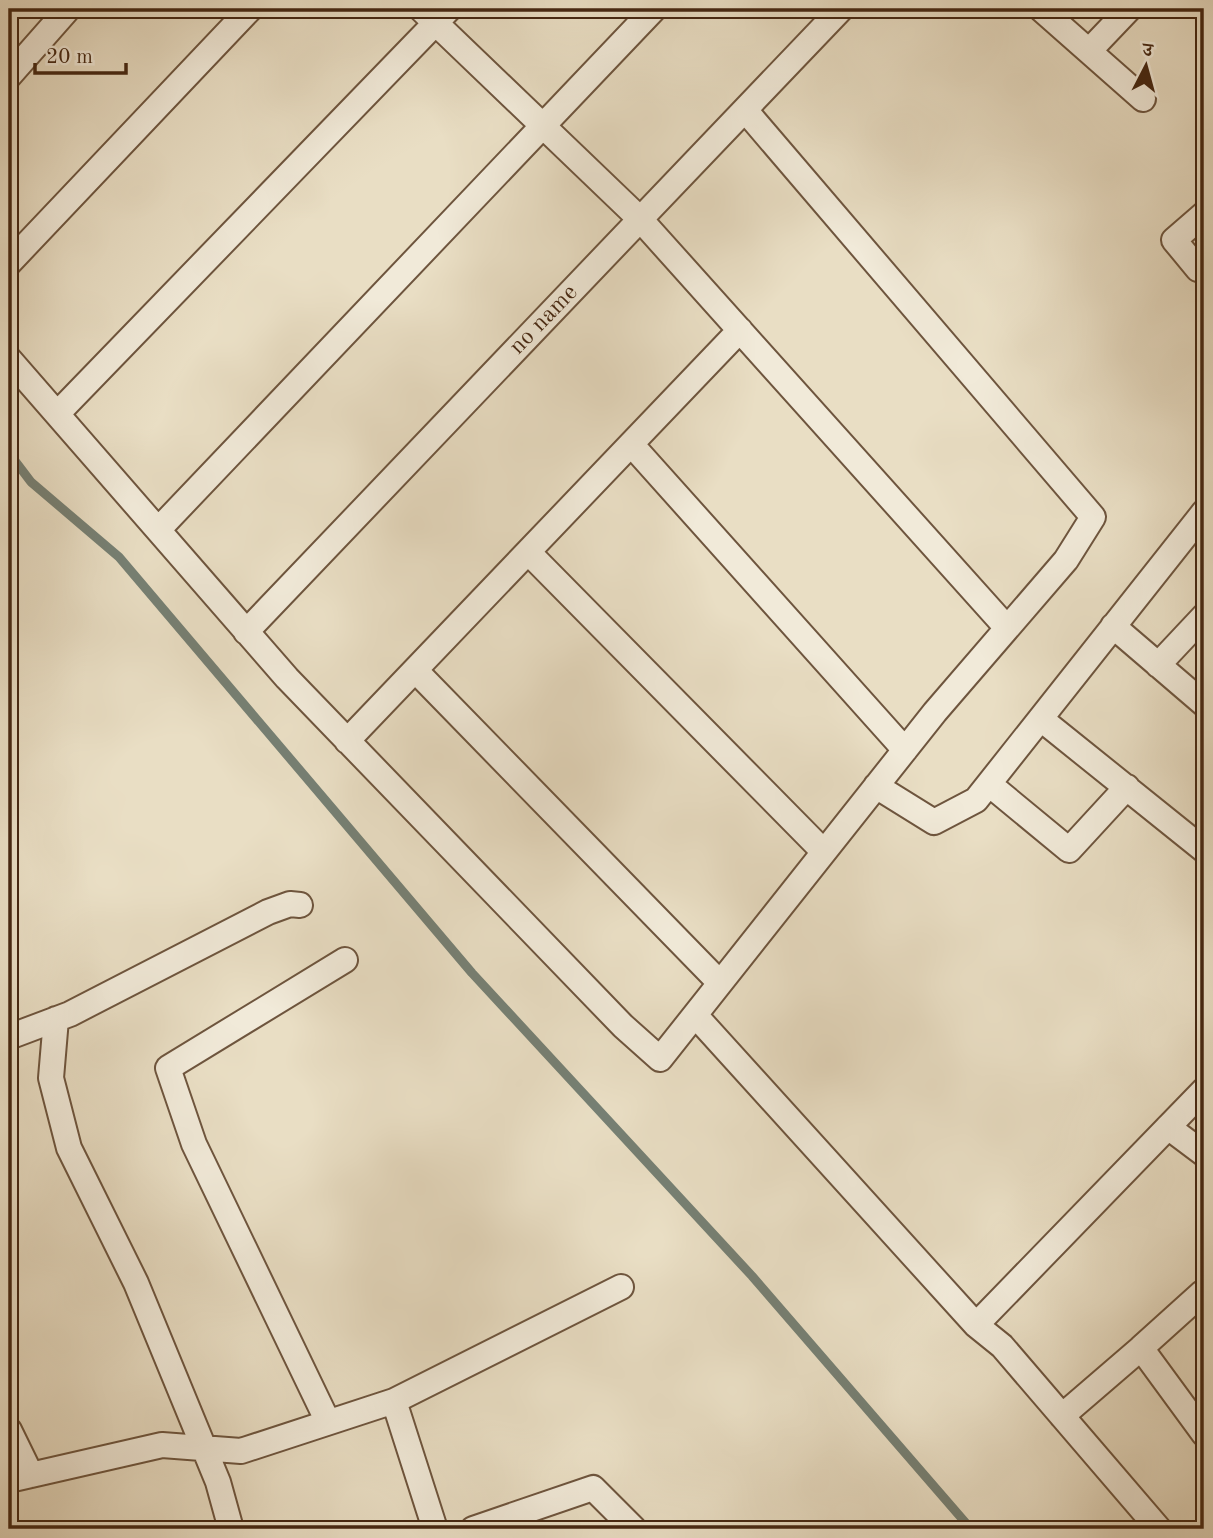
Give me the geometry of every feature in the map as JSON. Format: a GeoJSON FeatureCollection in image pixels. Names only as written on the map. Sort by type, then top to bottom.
{"type":"FeatureCollection","features":[{"type":"Feature","properties":{"kind":"street"},"geometry":{"type":"LineString","coordinates":[[9,76],[68,9]]}},
{"type":"Feature","properties":{"kind":"street"},"geometry":{"type":"LineString","coordinates":[[9,263],[250,9]]}},
{"type":"Feature","properties":{"kind":"street"},"geometry":{"type":"LineString","coordinates":[[158,530],[654,9]]}},
{"type":"Feature","properties":{"kind":"street","name":"no name"},"geometry":{"type":"LineString","coordinates":[[246,632],[841,9]]}},
{"type":"Feature","properties":{"kind":"street"},"geometry":{"type":"LineString","coordinates":[[1041,9],[1143,99]]}},
{"type":"Feature","properties":{"kind":"street"},"geometry":{"type":"LineString","coordinates":[[1089,51],[1129,9]]}},
{"type":"Feature","properties":{"kind":"street"},"geometry":{"type":"LineString","coordinates":[[57,414],[435,13],[543,125],[640,219],[1007,628]]}},
{"type":"Feature","properties":{"kind":"street"},"geometry":{"type":"LineString","coordinates":[[9,359],[246,632],[347,741],[623,1026],[660,1059],[905,750],[1066,561],[1093,517],[744,110]]}},
{"type":"Feature","properties":{"kind":"street"},"geometry":{"type":"LineString","coordinates":[[1204,214],[1174,240],[1198,269],[1204,269]]}},
{"type":"Feature","properties":{"kind":"street"},"geometry":{"type":"LineString","coordinates":[[347,741],[740,330]]}},
{"type":"Feature","properties":{"kind":"street"},"geometry":{"type":"LineString","coordinates":[[631,444],[905,750]]}},
{"type":"Feature","properties":{"kind":"street"},"geometry":{"type":"LineString","coordinates":[[876,786],[934,822],[976,800],[1204,512]]}},
{"type":"Feature","properties":{"kind":"street"},"geometry":{"type":"LineString","coordinates":[[528,552],[824,852]]}},
{"type":"Feature","properties":{"kind":"street"},"geometry":{"type":"LineString","coordinates":[[1158,665],[1204,616]]}},
{"type":"Feature","properties":{"kind":"street"},"geometry":{"type":"LineString","coordinates":[[1113,626],[1204,704]]}},
{"type":"Feature","properties":{"kind":"street"},"geometry":{"type":"LineString","coordinates":[[415,670],[720,983]]}},
{"type":"Feature","properties":{"kind":"street"},"geometry":{"type":"LineString","coordinates":[[1041,719],[1204,850]]}},
{"type":"Feature","properties":{"kind":"street"},"geometry":{"type":"LineString","coordinates":[[989,784],[1069,850],[1127,787]]}},
{"type":"Feature","properties":{"kind":"street"},"geometry":{"type":"LineString","coordinates":[[9,1037],[56,1019],[268,912],[290,904],[300,905]]}},
{"type":"Feature","properties":{"kind":"street"},"geometry":{"type":"LineString","coordinates":[[327,1420],[194,1144],[168,1068],[345,960]]}},
{"type":"Feature","properties":{"kind":"street"},"geometry":{"type":"LineString","coordinates":[[695,1015],[976,1325],[1002,1346],[1159,1529]]}},
{"type":"Feature","properties":{"kind":"street"},"geometry":{"type":"LineString","coordinates":[[56,1019],[51,1078],[69,1148],[136,1283],[218,1482],[231,1529]]}},
{"type":"Feature","properties":{"kind":"street"},"geometry":{"type":"LineString","coordinates":[[976,1325],[1204,1090]]}},
{"type":"Feature","properties":{"kind":"street"},"geometry":{"type":"LineString","coordinates":[[1168,1127],[1204,1154]]}},
{"type":"Feature","properties":{"kind":"street"},"geometry":{"type":"LineString","coordinates":[[9,1430],[20,1478],[162,1446],[241,1451],[327,1420],[394,1401],[621,1287]]}},
{"type":"Feature","properties":{"kind":"street"},"geometry":{"type":"LineString","coordinates":[[1062,1416],[1203,1292]]}},
{"type":"Feature","properties":{"kind":"street"},"geometry":{"type":"LineString","coordinates":[[1141,1348],[1204,1434]]}},
{"type":"Feature","properties":{"kind":"street"},"geometry":{"type":"LineString","coordinates":[[394,1401],[435,1529]]}},
{"type":"Feature","properties":{"kind":"street"},"geometry":{"type":"LineString","coordinates":[[473,1529],[593,1488],[634,1529]]}},
{"type":"Feature","properties":{"kind":"waterway"},"geometry":{"type":"LineString","coordinates":[[9,453],[31,482],[119,557],[472,973],[752,1276],[971,1529]]}}]}
